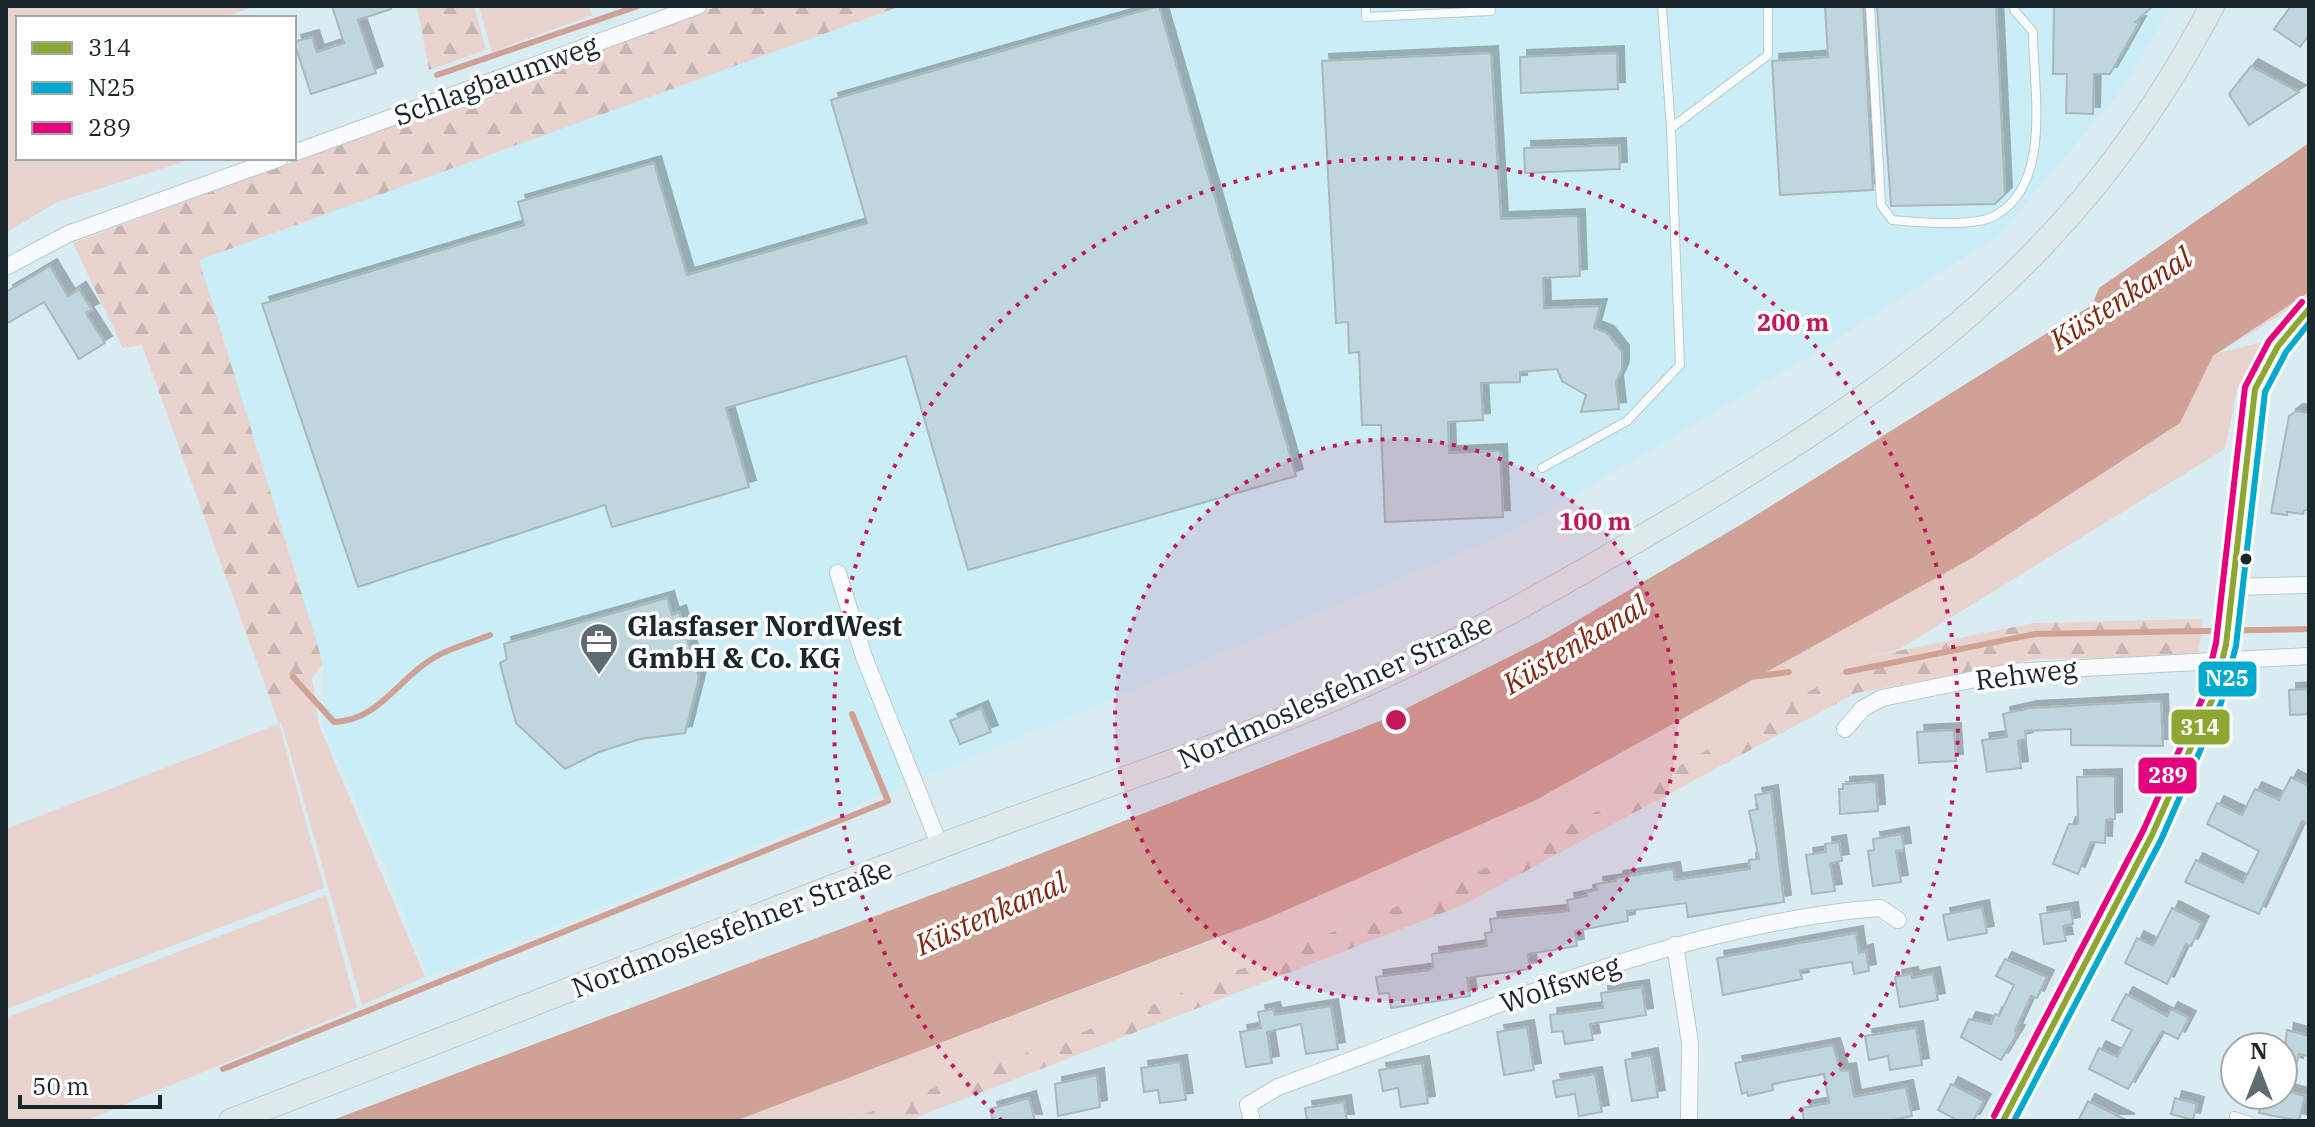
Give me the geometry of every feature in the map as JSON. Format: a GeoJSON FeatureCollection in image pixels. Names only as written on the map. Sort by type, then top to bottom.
{"type":"FeatureCollection","features":[{"type":"Feature","properties":{"kind":"main road","name":"Nordmoslesfehner Straße"},"geometry":{"type":"LineString","coordinates":[[231,1121],[940,846],[1175,762],[1304,711],[1415,662],[1526,606],[1702,503],[1869,397],[1971,316],[2081,204],[2156,104],[2212,6]]}},
{"type":"Feature","properties":{"kind":"street","name":"Schlagbaumweg"},"geometry":{"type":"LineString","coordinates":[[296,152],[698,6]]}},
{"type":"Feature","properties":{"kind":"street"},"geometry":{"type":"LineString","coordinates":[[6,267],[68,234],[274,160]]}},
{"type":"Feature","properties":{"kind":"street"},"geometry":{"type":"LineString","coordinates":[[2003,1121],[2181,776],[2212,700],[2233,587],[2255,389],[2272,352],[2309,309]]}},
{"type":"Feature","properties":{"kind":"street"},"geometry":{"type":"LineString","coordinates":[[838,573],[864,657],[940,846]]}},
{"type":"Feature","properties":{"kind":"street"},"geometry":{"type":"LineString","coordinates":[[2233,587],[2309,585]]}},
{"type":"Feature","properties":{"kind":"street","name":"Rehweg"},"geometry":{"type":"LineString","coordinates":[[1845,729],[1862,709],[1882,698],[2010,672],[2226,637],[2309,656]]}},
{"type":"Feature","properties":{"kind":"street","name":"Wolfsweg"},"geometry":{"type":"LineString","coordinates":[[1252,1121],[1248,1105],[1278,1087],[1530,993],[1675,945],[1713,934],[1856,910],[1880,908],[1898,920]]}},
{"type":"Feature","properties":{"kind":"street"},"geometry":{"type":"LineString","coordinates":[[1675,945],[1690,1043],[1689,1121]]}},
{"type":"Feature","properties":{"kind":"lane"},"geometry":{"type":"LineString","coordinates":[[1366,6],[1366,17],[1406,10],[1491,11],[1490,6]]}},
{"type":"Feature","properties":{"kind":"lane"},"geometry":{"type":"LineString","coordinates":[[1542,468],[1627,421],[1680,365],[1671,128],[1662,6]]}},
{"type":"Feature","properties":{"kind":"lane"},"geometry":{"type":"LineString","coordinates":[[1671,128],[1768,55],[1768,6]]}},
{"type":"Feature","properties":{"kind":"lane"},"geometry":{"type":"LineString","coordinates":[[1870,6],[1881,205],[1892,220],[1919,222],[1974,221],[1996,216],[2027,184],[2035,154],[2033,32],[2014,10],[2015,6]]}},
{"type":"Feature","properties":{"kind":"lane"},"geometry":{"type":"LineString","coordinates":[[2234,1116],[2251,1121]]}},
{"type":"Feature","properties":{"kind":"shaded area"},"geometry":{"type":"Polygon","coordinates":[[[901,6],[2171,6],[2123,88],[1999,235],[1818,351],[1512,532],[893,791],[428,977],[385,866],[323,727],[323,663],[198,260],[901,6]]]}},
{"type":"Feature","properties":{"kind":"green space"},"geometry":{"type":"Polygon","coordinates":[[[6,6],[257,6],[226,16],[16,16],[16,160],[189,160],[55,203],[6,233],[6,6]]]}},
{"type":"Feature","properties":{"kind":"green space"},"geometry":{"type":"Polygon","coordinates":[[[417,6],[474,6],[486,50],[429,70],[417,6]]]}},
{"type":"Feature","properties":{"kind":"green space"},"geometry":{"type":"Polygon","coordinates":[[[479,6],[589,6],[592,15],[492,52],[479,6]]]}},
{"type":"Feature","properties":{"kind":"green space"},"geometry":{"type":"Polygon","coordinates":[[[719,6],[901,6],[199,260],[323,663],[279,724],[142,345],[123,348],[73,243],[719,6]]]}},
{"type":"Feature","properties":{"kind":"green space"},"geometry":{"type":"Polygon","coordinates":[[[2309,292],[2309,297],[2218,353],[2267,341],[2237,389],[2225,449],[1898,650],[1869,657],[1623,798],[1460,881],[1109,1022],[846,1121],[735,1121],[1213,940],[1534,801],[1972,558],[2180,423],[2213,356],[2309,292]]]}},
{"type":"Feature","properties":{"kind":"green space"},"geometry":{"type":"Polygon","coordinates":[[[2203,619],[2198,656],[2036,659],[1856,693],[1463,905],[907,1121],[846,1121],[1109,1022],[1460,881],[1623,798],[1869,657],[2033,623],[2203,619]]]}},
{"type":"Feature","properties":{"kind":"green space"},"geometry":{"type":"Polygon","coordinates":[[[312,679],[319,725],[425,977],[362,1005],[281,721],[312,679]]]}},
{"type":"Feature","properties":{"kind":"green space"},"geometry":{"type":"Polygon","coordinates":[[[279,724],[324,888],[6,1009],[6,829],[279,724]]]}},
{"type":"Feature","properties":{"kind":"green space"},"geometry":{"type":"Polygon","coordinates":[[[326,895],[357,1008],[85,1121],[6,1121],[6,1018],[326,895]]]}},
{"type":"Feature","properties":{"kind":"water","name":"Küstenkanal"},"geometry":{"type":"Polygon","coordinates":[[[2309,143],[2309,292],[2213,356],[2180,423],[1972,558],[1534,801],[1266,919],[735,1121],[330,1121],[1019,862],[1385,719],[1547,638],[1742,524],[2092,305],[2099,288],[2309,143]]]}},
{"type":"Feature","properties":{"kind":"building"},"geometry":{"type":"Polygon","coordinates":[[[332,6],[391,6],[391,9],[358,20],[376,73],[311,94],[296,41],[312,37],[317,52],[344,43],[332,6]]]}},
{"type":"Feature","properties":{"kind":"building"},"geometry":{"type":"Polygon","coordinates":[[[1159,6],[1296,476],[968,570],[906,356],[726,408],[749,487],[612,527],[605,505],[358,587],[262,304],[524,225],[518,202],[654,163],[687,275],[867,223],[831,100],[1159,6]]]}},
{"type":"Feature","properties":{"kind":"building"},"geometry":{"type":"Polygon","coordinates":[[[1825,6],[1863,6],[1873,190],[1780,195],[1772,61],[1828,57],[1825,6]]]}},
{"type":"Feature","properties":{"kind":"building"},"geometry":{"type":"Polygon","coordinates":[[[1877,6],[1996,6],[2005,194],[1995,204],[1891,206],[1877,6]]]}},
{"type":"Feature","properties":{"kind":"building"},"geometry":{"type":"Polygon","coordinates":[[[2054,6],[2153,6],[2135,22],[2139,23],[2110,74],[2094,74],[2093,114],[2066,113],[2067,74],[2053,74],[2054,6]]]}},
{"type":"Feature","properties":{"kind":"building"},"geometry":{"type":"Polygon","coordinates":[[[2291,6],[2309,6],[2309,35],[2300,47],[2274,29],[2291,6]]]}},
{"type":"Feature","properties":{"kind":"building"},"geometry":{"type":"Polygon","coordinates":[[[1491,53],[1501,219],[1578,216],[1580,276],[1543,278],[1544,308],[1600,306],[1594,328],[1607,333],[1622,352],[1622,369],[1616,382],[1619,409],[1581,412],[1586,395],[1562,381],[1557,369],[1520,372],[1520,382],[1481,383],[1483,420],[1448,422],[1449,453],[1500,451],[1503,517],[1385,522],[1381,425],[1362,425],[1359,352],[1349,353],[1348,322],[1336,323],[1322,61],[1491,53]]]}},
{"type":"Feature","properties":{"kind":"building"},"geometry":{"type":"Polygon","coordinates":[[[1617,53],[1618,89],[1521,93],[1520,57],[1617,53]]]}},
{"type":"Feature","properties":{"kind":"building"},"geometry":{"type":"Polygon","coordinates":[[[2251,66],[2299,92],[2249,125],[2229,94],[2251,66]]]}},
{"type":"Feature","properties":{"kind":"building"},"geometry":{"type":"Polygon","coordinates":[[[1619,145],[1620,169],[1525,173],[1524,148],[1619,145]]]}},
{"type":"Feature","properties":{"kind":"building"},"geometry":{"type":"Polygon","coordinates":[[[50,266],[68,296],[79,289],[92,310],[86,313],[105,343],[79,359],[44,302],[6,324],[6,292],[50,266]]]}},
{"type":"Feature","properties":{"kind":"building"},"geometry":{"type":"Polygon","coordinates":[[[2296,411],[2309,413],[2309,510],[2304,510],[2303,514],[2271,513],[2289,416],[2296,411]]]}},
{"type":"Feature","properties":{"kind":"building"},"geometry":{"type":"Polygon","coordinates":[[[667,598],[672,615],[679,612],[699,678],[685,733],[640,739],[599,752],[565,769],[516,723],[500,663],[507,659],[504,644],[667,598]]]}},
{"type":"Feature","properties":{"kind":"building"},"geometry":{"type":"Polygon","coordinates":[[[2309,689],[2309,714],[2290,715],[2289,690],[2309,689]]]}},
{"type":"Feature","properties":{"kind":"building"},"geometry":{"type":"Polygon","coordinates":[[[2161,701],[2163,746],[2071,745],[2071,729],[2025,731],[2026,739],[2018,741],[2021,768],[1987,772],[1982,740],[2007,737],[2003,714],[2030,708],[2161,701]]]}},
{"type":"Feature","properties":{"kind":"building"},"geometry":{"type":"Polygon","coordinates":[[[981,708],[991,732],[960,744],[950,721],[981,708]]]}},
{"type":"Feature","properties":{"kind":"building"},"geometry":{"type":"Polygon","coordinates":[[[1954,730],[1956,761],[1919,763],[1917,732],[1954,730]]]}},
{"type":"Feature","properties":{"kind":"building"},"geometry":{"type":"Polygon","coordinates":[[[2115,776],[2115,819],[2106,820],[2105,843],[2091,842],[2078,874],[2053,864],[2069,824],[2078,824],[2077,777],[2115,776]]]}},
{"type":"Feature","properties":{"kind":"building"},"geometry":{"type":"Polygon","coordinates":[[[2291,777],[2309,786],[2309,825],[2302,821],[2259,914],[2185,882],[2196,860],[2243,883],[2259,851],[2207,824],[2217,803],[2242,815],[2255,789],[2279,800],[2291,777]]]}},
{"type":"Feature","properties":{"kind":"building"},"geometry":{"type":"Polygon","coordinates":[[[1876,782],[1878,811],[1840,814],[1839,789],[1843,789],[1843,784],[1876,782]]]}},
{"type":"Feature","properties":{"kind":"building"},"geometry":{"type":"Polygon","coordinates":[[[1771,792],[1784,902],[1688,917],[1686,903],[1627,911],[1628,921],[1575,931],[1577,946],[1528,954],[1530,969],[1467,978],[1470,996],[1391,1008],[1389,993],[1379,994],[1376,977],[1429,970],[1433,967],[1432,954],[1487,946],[1485,933],[1492,932],[1490,919],[1569,911],[1567,900],[1587,896],[1586,892],[1597,890],[1596,884],[1616,881],[1616,878],[1673,869],[1675,880],[1750,869],[1749,860],[1759,859],[1749,811],[1758,809],[1755,795],[1771,792]]]}},
{"type":"Feature","properties":{"kind":"building"},"geometry":{"type":"Polygon","coordinates":[[[1902,834],[1904,850],[1896,851],[1901,882],[1873,886],[1868,851],[1874,850],[1873,839],[1902,834]]]}},
{"type":"Feature","properties":{"kind":"building"},"geometry":{"type":"Polygon","coordinates":[[[1839,842],[1842,861],[1830,863],[1835,891],[1812,894],[1806,855],[1826,852],[1825,844],[1839,842]]]}},
{"type":"Feature","properties":{"kind":"building"},"geometry":{"type":"Polygon","coordinates":[[[1982,907],[1987,933],[1948,940],[1943,915],[1982,907]]]}},
{"type":"Feature","properties":{"kind":"building"},"geometry":{"type":"Polygon","coordinates":[[[2172,908],[2202,923],[2191,946],[2186,944],[2167,984],[2125,963],[2137,938],[2153,946],[2172,908]]]}},
{"type":"Feature","properties":{"kind":"building"},"geometry":{"type":"Polygon","coordinates":[[[2071,909],[2073,924],[2063,926],[2066,941],[2044,944],[2040,914],[2071,909]]]}},
{"type":"Feature","properties":{"kind":"building"},"geometry":{"type":"Polygon","coordinates":[[[1856,933],[1859,953],[1866,951],[1869,971],[1854,974],[1852,962],[1800,970],[1802,979],[1723,995],[1717,958],[1856,933]]]}},
{"type":"Feature","properties":{"kind":"building"},"geometry":{"type":"Polygon","coordinates":[[[2005,959],[2047,977],[2037,998],[2031,996],[2015,1031],[2018,1032],[2001,1060],[1961,1037],[1969,1019],[1991,1024],[1995,1014],[1999,1016],[2014,985],[1996,976],[2005,959]]]}},
{"type":"Feature","properties":{"kind":"building"},"geometry":{"type":"Polygon","coordinates":[[[1911,974],[1912,978],[1933,974],[1938,1000],[1900,1007],[1895,977],[1911,974]]]}},
{"type":"Feature","properties":{"kind":"building"},"geometry":{"type":"Polygon","coordinates":[[[1642,987],[1646,1015],[1590,1024],[1593,1040],[1565,1044],[1563,1031],[1552,1032],[1550,1015],[1603,1008],[1601,993],[1642,987]]]}},
{"type":"Feature","properties":{"kind":"building"},"geometry":{"type":"Polygon","coordinates":[[[2126,994],[2167,1016],[2171,1009],[2189,1018],[2178,1039],[2162,1031],[2128,1089],[2089,1069],[2099,1048],[2117,1057],[2132,1030],[2112,1020],[2126,994]]]}},
{"type":"Feature","properties":{"kind":"building"},"geometry":{"type":"Polygon","coordinates":[[[1331,1006],[1338,1049],[1306,1054],[1301,1024],[1267,1032],[1272,1063],[1246,1067],[1240,1032],[1261,1028],[1258,1012],[1273,1009],[1275,1015],[1331,1006]]]}},
{"type":"Feature","properties":{"kind":"building"},"geometry":{"type":"Polygon","coordinates":[[[1527,1027],[1534,1070],[1504,1075],[1497,1032],[1527,1027]]]}},
{"type":"Feature","properties":{"kind":"building"},"geometry":{"type":"Polygon","coordinates":[[[1916,1028],[1922,1065],[1890,1070],[1888,1056],[1869,1060],[1865,1036],[1916,1028]]]}},
{"type":"Feature","properties":{"kind":"building"},"geometry":{"type":"Polygon","coordinates":[[[2299,1033],[2309,1036],[2309,1056],[2299,1054],[2299,1033]]]}},
{"type":"Feature","properties":{"kind":"building"},"geometry":{"type":"Polygon","coordinates":[[[1833,1045],[1841,1071],[1849,1070],[1854,1097],[1906,1087],[1912,1116],[1887,1121],[1804,1121],[1802,1108],[1829,1103],[1824,1074],[1772,1084],[1773,1090],[1748,1096],[1747,1092],[1742,1094],[1735,1063],[1833,1045]]]}},
{"type":"Feature","properties":{"kind":"building"},"geometry":{"type":"Polygon","coordinates":[[[1651,1055],[1658,1097],[1632,1101],[1625,1060],[1651,1055]]]}},
{"type":"Feature","properties":{"kind":"building"},"geometry":{"type":"Polygon","coordinates":[[[1180,1062],[1186,1100],[1160,1103],[1158,1090],[1144,1092],[1141,1068],[1180,1062]]]}},
{"type":"Feature","properties":{"kind":"building"},"geometry":{"type":"Polygon","coordinates":[[[1422,1063],[1428,1103],[1401,1107],[1398,1088],[1383,1091],[1379,1070],[1422,1063]]]}},
{"type":"Feature","properties":{"kind":"building"},"geometry":{"type":"Polygon","coordinates":[[[1595,1074],[1602,1112],[1579,1116],[1575,1094],[1556,1097],[1553,1081],[1595,1074]]]}},
{"type":"Feature","properties":{"kind":"building"},"geometry":{"type":"Polygon","coordinates":[[[1097,1075],[1100,1107],[1058,1116],[1055,1084],[1097,1075]]]}},
{"type":"Feature","properties":{"kind":"building"},"geometry":{"type":"Polygon","coordinates":[[[1951,1084],[1984,1101],[1973,1121],[1959,1121],[1938,1110],[1951,1084]]]}},
{"type":"Feature","properties":{"kind":"building"},"geometry":{"type":"Polygon","coordinates":[[[2299,1094],[2305,1096],[2299,1121],[2259,1113],[2299,1111],[2299,1094]]]}},
{"type":"Feature","properties":{"kind":"building"},"geometry":{"type":"Polygon","coordinates":[[[1029,1098],[1035,1121],[993,1121],[990,1109],[1029,1098]]]}},
{"type":"Feature","properties":{"kind":"building"},"geometry":{"type":"Polygon","coordinates":[[[2175,1098],[2197,1104],[2193,1120],[2171,1114],[2175,1098]]]}},
{"type":"Feature","properties":{"kind":"building"},"geometry":{"type":"Polygon","coordinates":[[[2088,1101],[2128,1121],[2078,1121],[2088,1101]]]}},
{"type":"Feature","properties":{"kind":"building"},"geometry":{"type":"Polygon","coordinates":[[[1344,1102],[1347,1121],[1307,1121],[1305,1108],[1344,1102]]]}},
{"type":"Feature","properties":{"kind":"waterway"},"geometry":{"type":"LineString","coordinates":[[437,75],[638,6]]}},
{"type":"Feature","properties":{"kind":"waterway"},"geometry":{"type":"LineString","coordinates":[[1846,672],[2035,634],[2309,629]]}},
{"type":"Feature","properties":{"kind":"waterway"},"geometry":{"type":"LineString","coordinates":[[293,677],[334,722],[349,720],[375,707],[432,659],[490,635]]}},
{"type":"Feature","properties":{"kind":"waterway"},"geometry":{"type":"LineString","coordinates":[[1750,677],[1789,672]]}},
{"type":"Feature","properties":{"kind":"waterway"},"geometry":{"type":"LineString","coordinates":[[223,1069],[888,801],[852,714]]}},
{"type":"Feature","properties":{"kind":"transit line","name":"289"},"geometry":{"type":"LineString","coordinates":[[1994,1116],[2143,831],[2203,697],[2216,643],[2245,387],[2269,341],[2302,302]]}},
{"type":"Feature","properties":{"kind":"transit line","name":"314"},"geometry":{"type":"LineString","coordinates":[[2003,1121],[2152,835],[2212,700],[2226,645],[2255,389],[2278,346],[2309,309]]}},
{"type":"Feature","properties":{"kind":"transit line","name":"N25"},"geometry":{"type":"LineString","coordinates":[[2014,1121],[2161,840],[2221,703],[2236,646],[2265,392],[2286,352],[2309,323]]}},
{"type":"Feature","properties":{"kind":"place","name":"Glasfaser NordWest GmbH & Co. KG"},"geometry":{"type":"Point","coordinates":[599,676]}}]}
